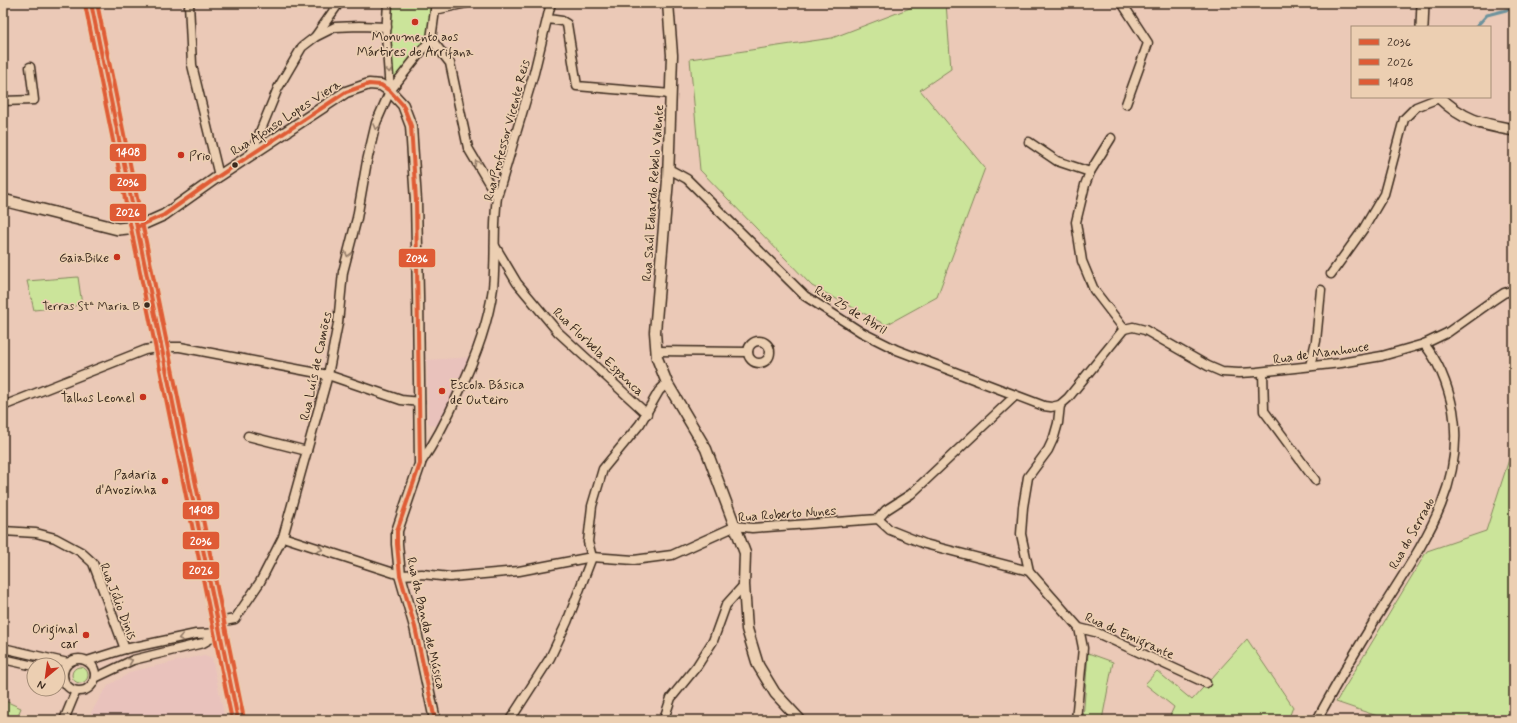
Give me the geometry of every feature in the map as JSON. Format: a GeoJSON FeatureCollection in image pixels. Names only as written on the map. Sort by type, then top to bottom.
{"type":"FeatureCollection","features":[{"type":"Feature","properties":{"kind":"main road"},"geometry":{"type":"LineString","coordinates":[[91,3],[238,720]]}},
{"type":"Feature","properties":{"kind":"main road"},"geometry":{"type":"LineString","coordinates":[[1422,26],[1423,3]]}},
{"type":"Feature","properties":{"kind":"main road"},"geometry":{"type":"LineString","coordinates":[[1440,98],[1454,110],[1474,122],[1514,130]]}},
{"type":"Feature","properties":{"kind":"main road"},"geometry":{"type":"LineString","coordinates":[[3,200],[118,230],[137,228]]}},
{"type":"Feature","properties":{"kind":"street"},"geometry":{"type":"LineString","coordinates":[[189,3],[192,65],[219,176]]}},
{"type":"Feature","properties":{"kind":"street"},"geometry":{"type":"LineString","coordinates":[[315,37],[339,3]]}},
{"type":"Feature","properties":{"kind":"street"},"geometry":{"type":"LineString","coordinates":[[388,3],[387,27],[390,91]]}},
{"type":"Feature","properties":{"kind":"street"},"geometry":{"type":"LineString","coordinates":[[390,91],[431,39],[436,6],[467,3]]}},
{"type":"Feature","properties":{"kind":"street","name":"Rua Professor Vicente Reis"},"geometry":{"type":"LineString","coordinates":[[420,464],[435,441],[451,411],[481,341],[492,289],[497,197],[524,110],[551,3]]}},
{"type":"Feature","properties":{"kind":"street","name":"Rua Saúl Eduardo Rebelo Valente"},"geometry":{"type":"LineString","coordinates":[[668,3],[672,56],[669,169],[655,332],[657,358],[667,383],[706,449],[745,553],[744,585],[747,629],[758,665],[775,693],[791,715],[800,720]]}},
{"type":"Feature","properties":{"kind":"street"},"geometry":{"type":"LineString","coordinates":[[1122,3],[1148,43],[1126,104]]}},
{"type":"Feature","properties":{"kind":"street"},"geometry":{"type":"LineString","coordinates":[[548,19],[562,21],[567,24],[577,86],[671,94]]}},
{"type":"Feature","properties":{"kind":"street"},"geometry":{"type":"LineString","coordinates":[[251,154],[278,88],[302,47],[315,37],[335,27],[387,27]]}},
{"type":"Feature","properties":{"kind":"street"},"geometry":{"type":"LineString","coordinates":[[431,39],[450,63],[468,148],[497,197]]}},
{"type":"Feature","properties":{"kind":"street"},"geometry":{"type":"LineString","coordinates":[[3,101],[34,100],[30,67]]}},
{"type":"Feature","properties":{"kind":"street","name":"Rua Afonso Lopes Viera"},"geometry":{"type":"LineString","coordinates":[[137,228],[164,215],[251,154],[346,92],[369,84],[381,85],[390,91]]}},
{"type":"Feature","properties":{"kind":"street","name":"Rua Luís de Camões"},"geometry":{"type":"LineString","coordinates":[[219,628],[235,619],[260,582],[283,537],[328,375],[338,323],[343,272],[376,123],[390,91]]}},
{"type":"Feature","properties":{"kind":"street","name":"Rua da Banda de Música"},"geometry":{"type":"LineString","coordinates":[[390,91],[403,105],[411,126],[416,200],[420,402],[420,464],[397,531],[397,544],[400,575],[415,627],[435,720]]}},
{"type":"Feature","properties":{"kind":"street"},"geometry":{"type":"LineString","coordinates":[[1331,274],[1364,228],[1384,194],[1404,119],[1416,107],[1437,98]]}},
{"type":"Feature","properties":{"kind":"street"},"geometry":{"type":"LineString","coordinates":[[1060,405],[1068,398],[1124,330],[1094,290],[1082,261],[1076,222],[1085,185],[1090,172],[1111,138]]}},
{"type":"Feature","properties":{"kind":"street"},"geometry":{"type":"LineString","coordinates":[[1029,142],[1057,161],[1090,172]]}},
{"type":"Feature","properties":{"kind":"street","name":"Rua 25 de Abril"},"geometry":{"type":"LineString","coordinates":[[669,169],[687,179],[805,296],[861,332],[891,347],[1015,396],[1044,406],[1051,407],[1060,405]]}},
{"type":"Feature","properties":{"kind":"street","name":"Rua Florbela Espanca"},"geometry":{"type":"LineString","coordinates":[[494,245],[517,283],[558,332],[647,414]]}},
{"type":"Feature","properties":{"kind":"street"},"geometry":{"type":"LineString","coordinates":[[1310,366],[1316,341],[1321,290]]}},
{"type":"Feature","properties":{"kind":"street","name":"Rua de Manhouce"},"geometry":{"type":"LineString","coordinates":[[1124,330],[1133,327],[1145,330],[1208,366],[1222,372],[1263,372],[1341,364],[1382,356],[1424,344],[1447,333],[1504,293],[1514,290]]}},
{"type":"Feature","properties":{"kind":"street","name":"Rua do Serrado"},"geometry":{"type":"LineString","coordinates":[[1317,720],[1430,528],[1448,489],[1452,474],[1455,445],[1451,400],[1442,372],[1424,344]]}},
{"type":"Feature","properties":{"kind":"street"},"geometry":{"type":"LineString","coordinates":[[3,406],[145,350],[162,347],[180,347],[328,375],[401,400],[420,402]]}},
{"type":"Feature","properties":{"kind":"street"},"geometry":{"type":"LineString","coordinates":[[656,351],[748,352]]}},
{"type":"Feature","properties":{"kind":"street"},"geometry":{"type":"LineString","coordinates":[[1263,372],[1264,411],[1315,480]]}},
{"type":"Feature","properties":{"kind":"street"},"geometry":{"type":"LineString","coordinates":[[510,720],[550,658],[567,622],[592,557],[588,542],[592,506],[603,470],[647,414],[659,392],[667,383]]}},
{"type":"Feature","properties":{"kind":"street"},"geometry":{"type":"LineString","coordinates":[[1015,396],[911,494],[886,510],[878,519],[890,530],[925,544],[1029,571]]}},
{"type":"Feature","properties":{"kind":"street","name":"Rua do Emigrante"},"geometry":{"type":"LineString","coordinates":[[1060,405],[1058,423],[1054,437],[1048,450],[1028,476],[1023,507],[1021,534],[1029,571],[1080,628],[1095,632],[1206,683]]}},
{"type":"Feature","properties":{"kind":"street"},"geometry":{"type":"LineString","coordinates":[[248,436],[307,451]]}},
{"type":"Feature","properties":{"kind":"street","name":"Rua Roberto Nunes"},"geometry":{"type":"LineString","coordinates":[[400,575],[422,574],[450,577],[519,571],[592,557],[634,560],[672,555],[736,526],[752,528],[878,519]]}},
{"type":"Feature","properties":{"kind":"street","name":"Rua Júlio Dinis"},"geometry":{"type":"LineString","coordinates":[[3,531],[36,533],[55,538],[81,552],[93,563],[125,649]]}},
{"type":"Feature","properties":{"kind":"street"},"geometry":{"type":"LineString","coordinates":[[283,537],[400,575]]}},
{"type":"Feature","properties":{"kind":"street"},"geometry":{"type":"LineString","coordinates":[[665,720],[671,698],[698,666],[713,642],[726,605],[744,585]]}},
{"type":"Feature","properties":{"kind":"street"},"geometry":{"type":"LineString","coordinates":[[3,648],[68,663],[77,659],[87,661],[125,649],[219,628]]}},
{"type":"Feature","properties":{"kind":"street"},"geometry":{"type":"LineString","coordinates":[[95,678],[133,660],[203,643],[219,628]]}},
{"type":"Feature","properties":{"kind":"street"},"geometry":{"type":"LineString","coordinates":[[1076,720],[1083,648],[1080,628]]}},
{"type":"Feature","properties":{"kind":"street"},"geometry":{"type":"LineString","coordinates":[[3,660],[26,664]]}},
{"type":"Feature","properties":{"kind":"street"},"geometry":{"type":"LineString","coordinates":[[66,684],[76,691],[86,690],[93,683],[95,678],[94,668],[87,661]]}},
{"type":"Feature","properties":{"kind":"street"},"geometry":{"type":"LineString","coordinates":[[66,667],[68,663]]}},
{"type":"Feature","properties":{"kind":"street"},"geometry":{"type":"LineString","coordinates":[[64,720],[76,691]]}},
{"type":"Feature","properties":{"kind":"shaded area","name":"Escola Básica de Outeiro"},"geometry":{"type":"Polygon","coordinates":[[[472,357],[440,425],[435,426],[430,424],[428,422],[427,360],[472,357]]]}},
{"type":"Feature","properties":{"kind":"shaded area"},"geometry":{"type":"Polygon","coordinates":[[[205,655],[212,658],[225,720],[87,720],[109,685],[133,671],[205,655]]]}},
{"type":"Feature","properties":{"kind":"green space"},"geometry":{"type":"Polygon","coordinates":[[[391,3],[434,3],[428,39],[394,83],[389,39],[391,3]]]}},
{"type":"Feature","properties":{"kind":"green space"},"geometry":{"type":"Polygon","coordinates":[[[923,3],[946,3],[951,69],[920,90],[985,168],[937,297],[886,325],[812,286],[700,170],[690,59],[832,38],[923,3]]]}},
{"type":"Feature","properties":{"kind":"green space"},"geometry":{"type":"Polygon","coordinates":[[[78,277],[82,305],[34,310],[27,281],[78,277]]]}},
{"type":"Feature","properties":{"kind":"green space"},"geometry":{"type":"Polygon","coordinates":[[[1514,444],[1514,720],[1389,720],[1336,702],[1427,551],[1486,531],[1514,444]]]}},
{"type":"Feature","properties":{"kind":"green space"},"geometry":{"type":"Polygon","coordinates":[[[1247,639],[1293,707],[1288,720],[1168,720],[1174,707],[1145,684],[1157,671],[1192,700],[1247,639]]]}},
{"type":"Feature","properties":{"kind":"green space"},"geometry":{"type":"Polygon","coordinates":[[[1088,653],[1113,662],[1102,720],[1083,720],[1088,653]]]}},
{"type":"Feature","properties":{"kind":"green space"},"geometry":{"type":"Polygon","coordinates":[[[80,667],[86,669],[88,675],[86,681],[80,683],[74,681],[72,675],[74,669],[80,667]]]}},
{"type":"Feature","properties":{"kind":"green space"},"geometry":{"type":"Polygon","coordinates":[[[3,700],[21,708],[16,720],[3,720],[3,700]]]}},
{"type":"Feature","properties":{"kind":"waterway"},"geometry":{"type":"LineString","coordinates":[[1477,26],[1487,15],[1514,8]]}},
{"type":"Feature","properties":{"kind":"transit line","name":"2036"},"geometry":{"type":"LineString","coordinates":[[91,3],[238,720]]}},
{"type":"Feature","properties":{"kind":"transit line","name":"1408"},"geometry":{"type":"LineString","coordinates":[[97,3],[244,719]]}},
{"type":"Feature","properties":{"kind":"transit line","name":"2026"},"geometry":{"type":"LineString","coordinates":[[85,4],[232,720]]}},
{"type":"Feature","properties":{"kind":"transit line","name":"2036"},"geometry":{"type":"LineString","coordinates":[[137,227],[164,215],[219,176],[346,92],[369,84],[381,85],[390,91],[403,105],[411,126],[416,201],[420,464],[397,531],[397,544],[400,575],[415,627],[435,720]]}},
{"type":"Feature","properties":{"kind":"place","name":"Monumento aos Mártires de Arrifana"},"geometry":{"type":"Point","coordinates":[415,22]}},
{"type":"Feature","properties":{"kind":"place","name":"Prio"},"geometry":{"type":"Point","coordinates":[181,155]}},
{"type":"Feature","properties":{"kind":"place","name":"GaiaBike"},"geometry":{"type":"Point","coordinates":[117,257]}},
{"type":"Feature","properties":{"kind":"place","name":"Terras Stª Maria B"},"geometry":{"type":"Point","coordinates":[147,305]}},
{"type":"Feature","properties":{"kind":"place","name":"Escola Básica de Outeiro"},"geometry":{"type":"Point","coordinates":[442,391]}},
{"type":"Feature","properties":{"kind":"place","name":"Talhos Leonel"},"geometry":{"type":"Point","coordinates":[143,397]}},
{"type":"Feature","properties":{"kind":"place","name":"Padaria d'Avozinha"},"geometry":{"type":"Point","coordinates":[165,481]}},
{"type":"Feature","properties":{"kind":"place","name":"Original car"},"geometry":{"type":"Point","coordinates":[86,635]}}]}
